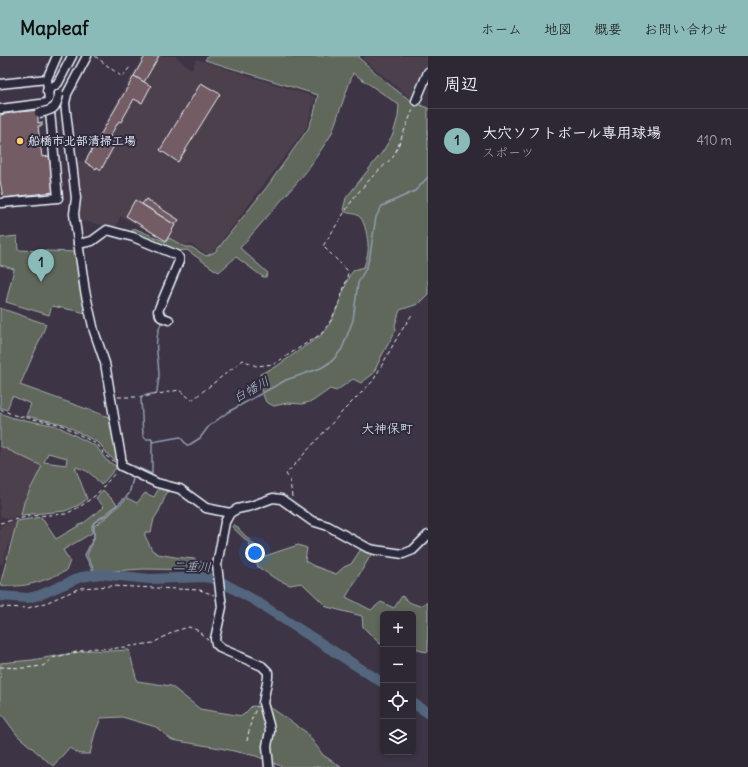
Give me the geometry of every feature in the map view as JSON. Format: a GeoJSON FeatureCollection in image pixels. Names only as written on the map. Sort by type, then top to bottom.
{"type":"FeatureCollection","features":[{"type":"Feature","properties":{"kind":"street"},"geometry":{"type":"LineString","coordinates":[[1,203],[58,198],[46,79],[57,56]]}},
{"type":"Feature","properties":{"kind":"street"},"geometry":{"type":"LineString","coordinates":[[48,91],[58,83],[72,56]]}},
{"type":"Feature","properties":{"kind":"street"},"geometry":{"type":"LineString","coordinates":[[39,112],[52,111],[54,109],[76,56]]}},
{"type":"Feature","properties":{"kind":"street"},"geometry":{"type":"LineString","coordinates":[[87,56],[67,94],[65,103],[76,198],[74,214],[88,306],[94,331],[105,363],[121,456],[121,466],[157,483],[180,490],[206,508],[230,513]]}},
{"type":"Feature","properties":{"kind":"street"},"geometry":{"type":"LineString","coordinates":[[416,101],[428,72]]}},
{"type":"Feature","properties":{"kind":"street"},"geometry":{"type":"LineString","coordinates":[[0,84],[46,79]]}},
{"type":"Feature","properties":{"kind":"street"},"geometry":{"type":"LineString","coordinates":[[0,109],[48,103]]}},
{"type":"Feature","properties":{"kind":"street"},"geometry":{"type":"LineString","coordinates":[[78,244],[92,241],[107,230],[133,237],[177,255],[179,260],[158,311],[161,317],[169,320]]}},
{"type":"Feature","properties":{"kind":"street"},"geometry":{"type":"LineString","coordinates":[[269,767],[267,746],[270,732],[263,703],[268,677],[266,669],[222,649],[216,644],[215,639],[222,607],[217,565],[225,522],[230,513],[237,509],[251,506],[276,497],[312,521],[328,526],[368,548],[403,554],[413,550],[428,535]]}},
{"type":"Feature","properties":{"kind":"path"},"geometry":{"type":"LineString","coordinates":[[95,56],[122,77],[130,67]]}},
{"type":"Feature","properties":{"kind":"path"},"geometry":{"type":"LineString","coordinates":[[111,397],[143,397],[179,390],[192,400],[243,360],[256,366],[274,364],[321,334],[326,328],[335,310],[348,273],[347,270],[323,246],[355,196],[394,156],[416,101]]}},
{"type":"Feature","properties":{"kind":"path"},"geometry":{"type":"LineString","coordinates":[[288,505],[293,496],[290,480],[286,474],[343,411],[373,382],[398,336],[414,313]]}},
{"type":"Feature","properties":{"kind":"path"},"geometry":{"type":"LineString","coordinates":[[0,409],[14,415],[62,425],[98,445],[106,456],[121,466],[96,495],[81,506],[66,514],[31,516],[0,523]]}},
{"type":"Feature","properties":{"kind":"path"},"geometry":{"type":"LineString","coordinates":[[0,607],[28,608],[48,602],[80,588],[112,586],[200,590],[220,597]]}},
{"type":"Feature","properties":{"kind":"path"},"geometry":{"type":"LineString","coordinates":[[0,668],[43,666],[52,658],[93,648],[110,649],[153,643],[175,631],[189,627],[197,630],[210,642],[216,644]]}},
{"type":"Feature","properties":{"kind":"path"},"geometry":{"type":"LineString","coordinates":[[247,741],[254,712],[257,705],[263,703]]}},
{"type":"Feature","properties":{"kind":"shaded area"},"geometry":{"type":"Polygon","coordinates":[[[143,56],[175,56],[192,70],[196,59],[315,97],[307,127],[213,252],[206,254],[191,244],[185,245],[169,238],[166,241],[120,216],[116,228],[78,220],[81,199],[75,159],[83,162],[143,56]]]}},
{"type":"Feature","properties":{"kind":"shaded area"},"geometry":{"type":"Polygon","coordinates":[[[364,56],[428,56],[428,64],[413,100],[363,59],[364,56]]]}},
{"type":"Feature","properties":{"kind":"shaded area"},"geometry":{"type":"Polygon","coordinates":[[[0,446],[42,466],[24,502],[21,515],[9,519],[0,516],[0,446]]]}},
{"type":"Feature","properties":{"kind":"shaded area"},"geometry":{"type":"Polygon","coordinates":[[[17,521],[2,564],[0,564],[0,525],[17,521]]]}},
{"type":"Feature","properties":{"kind":"green space"},"geometry":{"type":"Polygon","coordinates":[[[208,56],[360,56],[359,58],[400,93],[428,108],[428,294],[418,304],[400,310],[395,325],[396,330],[373,374],[361,383],[353,379],[336,391],[330,389],[313,401],[302,404],[287,403],[274,406],[266,402],[261,390],[260,374],[277,366],[321,335],[327,329],[336,311],[349,276],[354,270],[364,267],[368,248],[367,235],[362,219],[358,215],[343,210],[346,198],[383,151],[393,134],[398,117],[399,105],[353,73],[331,135],[306,172],[240,248],[268,273],[266,277],[263,277],[236,257],[219,272],[187,250],[178,251],[131,232],[134,228],[166,242],[169,238],[185,247],[191,247],[206,256],[215,252],[266,188],[308,129],[314,114],[318,95],[205,60],[208,56]]]}},
{"type":"Feature","properties":{"kind":"green space"},"geometry":{"type":"Polygon","coordinates":[[[17,236],[18,250],[77,252],[87,313],[52,306],[49,315],[6,302],[14,269],[0,265],[0,238],[17,236]]]}},
{"type":"Feature","properties":{"kind":"green space"},"geometry":{"type":"Polygon","coordinates":[[[0,308],[46,324],[20,385],[109,417],[119,462],[109,456],[100,444],[64,424],[26,416],[31,404],[12,396],[7,410],[0,407],[0,308]]]}},
{"type":"Feature","properties":{"kind":"green space"},"geometry":{"type":"Polygon","coordinates":[[[0,413],[13,418],[53,425],[61,428],[97,447],[106,460],[117,467],[101,485],[90,473],[75,467],[87,499],[79,505],[65,511],[21,515],[24,502],[42,466],[0,446],[0,413]],[[48,453],[44,462],[66,465],[67,458],[48,453]]]}},
{"type":"Feature","properties":{"kind":"green space"},"geometry":{"type":"Polygon","coordinates":[[[160,486],[169,488],[154,519],[151,532],[145,532],[145,536],[152,550],[158,554],[195,559],[200,562],[213,562],[211,567],[207,570],[144,569],[95,572],[87,555],[94,539],[94,526],[108,516],[127,498],[137,503],[145,493],[154,497],[160,486]]]}},
{"type":"Feature","properties":{"kind":"green space"},"geometry":{"type":"Polygon","coordinates":[[[103,490],[117,504],[94,522],[92,525],[92,533],[63,550],[70,561],[66,571],[42,581],[26,585],[0,585],[17,521],[41,517],[56,539],[85,522],[104,507],[96,498],[103,490]]]}},
{"type":"Feature","properties":{"kind":"green space"},"geometry":{"type":"Polygon","coordinates":[[[234,524],[265,556],[298,545],[307,548],[305,561],[336,574],[344,567],[351,564],[361,549],[372,553],[346,597],[371,610],[381,602],[394,608],[402,596],[411,603],[420,606],[428,601],[428,652],[421,651],[416,648],[416,611],[380,611],[380,644],[363,627],[362,616],[327,607],[302,583],[290,585],[276,579],[258,567],[249,543],[232,527],[234,524]]]}},
{"type":"Feature","properties":{"kind":"green space"},"geometry":{"type":"Polygon","coordinates":[[[91,650],[129,650],[137,681],[171,686],[200,709],[242,716],[252,706],[270,707],[306,732],[323,755],[341,767],[283,767],[256,756],[172,740],[156,727],[122,717],[101,718],[95,733],[90,754],[80,754],[69,748],[53,766],[18,736],[0,712],[0,663],[32,660],[91,650]]]}},
{"type":"Feature","properties":{"kind":"building"},"geometry":{"type":"Polygon","coordinates":[[[145,56],[159,56],[144,82],[134,76],[145,56]]]}},
{"type":"Feature","properties":{"kind":"building"},"geometry":{"type":"Polygon","coordinates":[[[134,76],[151,86],[142,103],[134,99],[121,122],[119,121],[110,136],[117,140],[101,170],[97,167],[96,169],[85,162],[134,76]]]}},
{"type":"Feature","properties":{"kind":"building"},"geometry":{"type":"Polygon","coordinates":[[[201,83],[220,94],[178,162],[160,150],[201,83]]]}},
{"type":"Feature","properties":{"kind":"building","name":"船橋市北部清掃工場"},"geometry":{"type":"Polygon","coordinates":[[[19,110],[19,112],[39,110],[38,123],[42,122],[42,126],[38,126],[42,157],[50,156],[50,163],[53,162],[54,192],[3,198],[0,180],[0,115],[19,110]]]}},
{"type":"Feature","properties":{"kind":"building"},"geometry":{"type":"Polygon","coordinates":[[[146,199],[179,220],[175,225],[142,204],[146,199]]]}},
{"type":"Feature","properties":{"kind":"building"},"geometry":{"type":"Polygon","coordinates":[[[135,200],[175,225],[166,241],[126,216],[135,200]]]}},
{"type":"Feature","properties":{"kind":"waterway","name":"白幡川"},"geometry":{"type":"LineString","coordinates":[[134,469],[134,466],[152,474],[152,442],[180,437],[187,445],[189,445],[200,438],[209,426],[228,412],[286,380],[321,368],[332,361],[342,349],[353,320],[358,283],[367,266],[376,217],[382,206],[415,191],[428,177]]}},
{"type":"Feature","properties":{"kind":"waterway"},"geometry":{"type":"LineString","coordinates":[[152,441],[152,439],[146,439],[143,436],[141,399],[142,396],[157,393],[159,374],[157,336],[161,323]]}},
{"type":"Feature","properties":{"kind":"waterway","name":"白幡川"},"geometry":{"type":"LineString","coordinates":[[95,575],[85,555],[94,537],[93,525],[95,522],[107,515],[129,494],[134,475]]}},
{"type":"Feature","properties":{"kind":"waterway","name":"二重川"},"geometry":{"type":"LineString","coordinates":[[0,596],[28,598],[40,595],[81,577],[100,574],[150,579],[204,577],[216,579],[254,600],[380,681]]}},
{"type":"Feature","properties":{"kind":"waterway","name":"二重川"},"geometry":{"type":"LineString","coordinates":[[416,705],[428,713]]}},
{"type":"Feature","properties":{"kind":"place","name":"船橋市北部清掃工場"},"geometry":{"type":"Point","coordinates":[20,141]}},
{"type":"Feature","properties":{"kind":"place","name":"大穴ソフトボール専用球場"},"geometry":{"type":"Point","coordinates":[41,282]}},
{"type":"Feature","properties":{"kind":"district","name":"大神保町"},"geometry":{"type":"Point","coordinates":[387,428]}}]}
